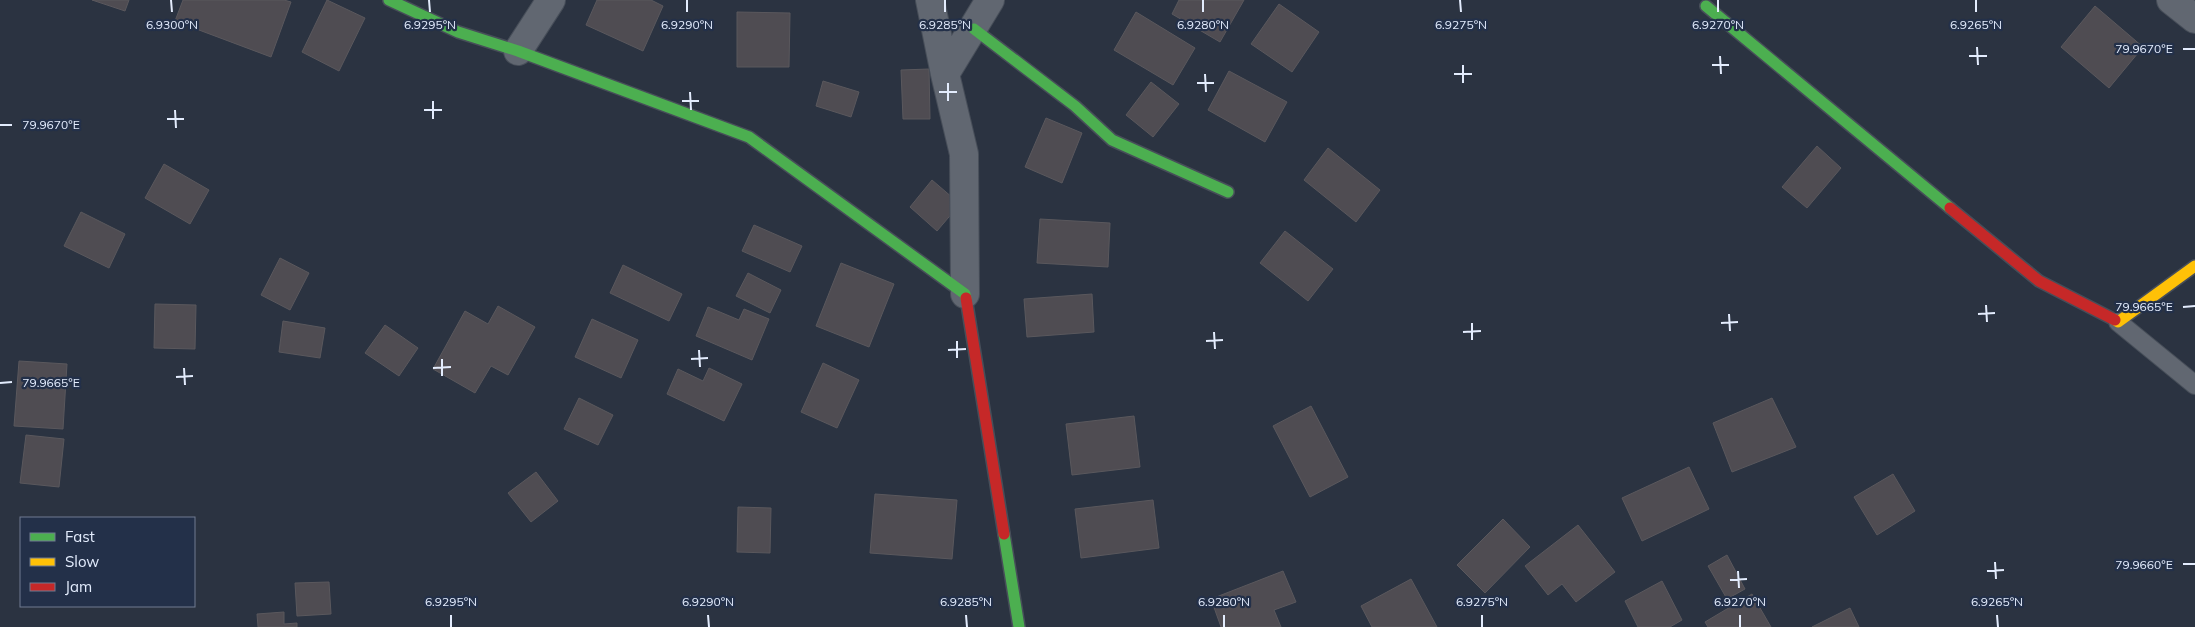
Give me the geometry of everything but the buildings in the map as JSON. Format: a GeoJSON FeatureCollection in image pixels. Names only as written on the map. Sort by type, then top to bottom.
{"type":"FeatureCollection","features":[{"type":"Feature","properties":{"kind":"street"},"geometry":{"type":"LineString","coordinates":[[389,0],[458,32],[518,51],[749,137],[965,294]]}},
{"type":"Feature","properties":{"kind":"street"},"geometry":{"type":"LineString","coordinates":[[518,51],[551,0]]}},
{"type":"Feature","properties":{"kind":"street"},"geometry":{"type":"LineString","coordinates":[[930,0],[964,154],[965,294],[1019,627]]}},
{"type":"Feature","properties":{"kind":"street"},"geometry":{"type":"LineString","coordinates":[[945,74],[990,0]]}},
{"type":"Feature","properties":{"kind":"street"},"geometry":{"type":"LineString","coordinates":[[2171,0],[2195,19]]}},
{"type":"Feature","properties":{"kind":"street"},"geometry":{"type":"LineString","coordinates":[[1706,6],[2039,281],[2118,322],[2195,266]]}},
{"type":"Feature","properties":{"kind":"street"},"geometry":{"type":"LineString","coordinates":[[974,29],[1075,106],[1112,140],[1228,192]]}},
{"type":"Feature","properties":{"kind":"lane"},"geometry":{"type":"LineString","coordinates":[[2118,322],[2195,385]]}},
{"type":"Feature","properties":{"kind":"traffic: fast"},"geometry":{"type":"LineString","coordinates":[[389,0],[458,32],[518,51],[749,137],[965,294],[966,298]]}},
{"type":"Feature","properties":{"kind":"traffic: fast"},"geometry":{"type":"LineString","coordinates":[[1706,6],[1950,208]]}},
{"type":"Feature","properties":{"kind":"traffic: fast"},"geometry":{"type":"LineString","coordinates":[[974,29],[1075,106],[1112,140],[1228,192]]}},
{"type":"Feature","properties":{"kind":"traffic: fast"},"geometry":{"type":"LineString","coordinates":[[1004,534],[1019,627]]}},
{"type":"Feature","properties":{"kind":"traffic: slow"},"geometry":{"type":"LineString","coordinates":[[2115,320],[2118,322],[2195,266]]}},
{"type":"Feature","properties":{"kind":"traffic: jam"},"geometry":{"type":"LineString","coordinates":[[1950,208],[2039,281],[2115,320]]}},
{"type":"Feature","properties":{"kind":"traffic: jam"},"geometry":{"type":"LineString","coordinates":[[966,298],[1004,534]]}}]}
